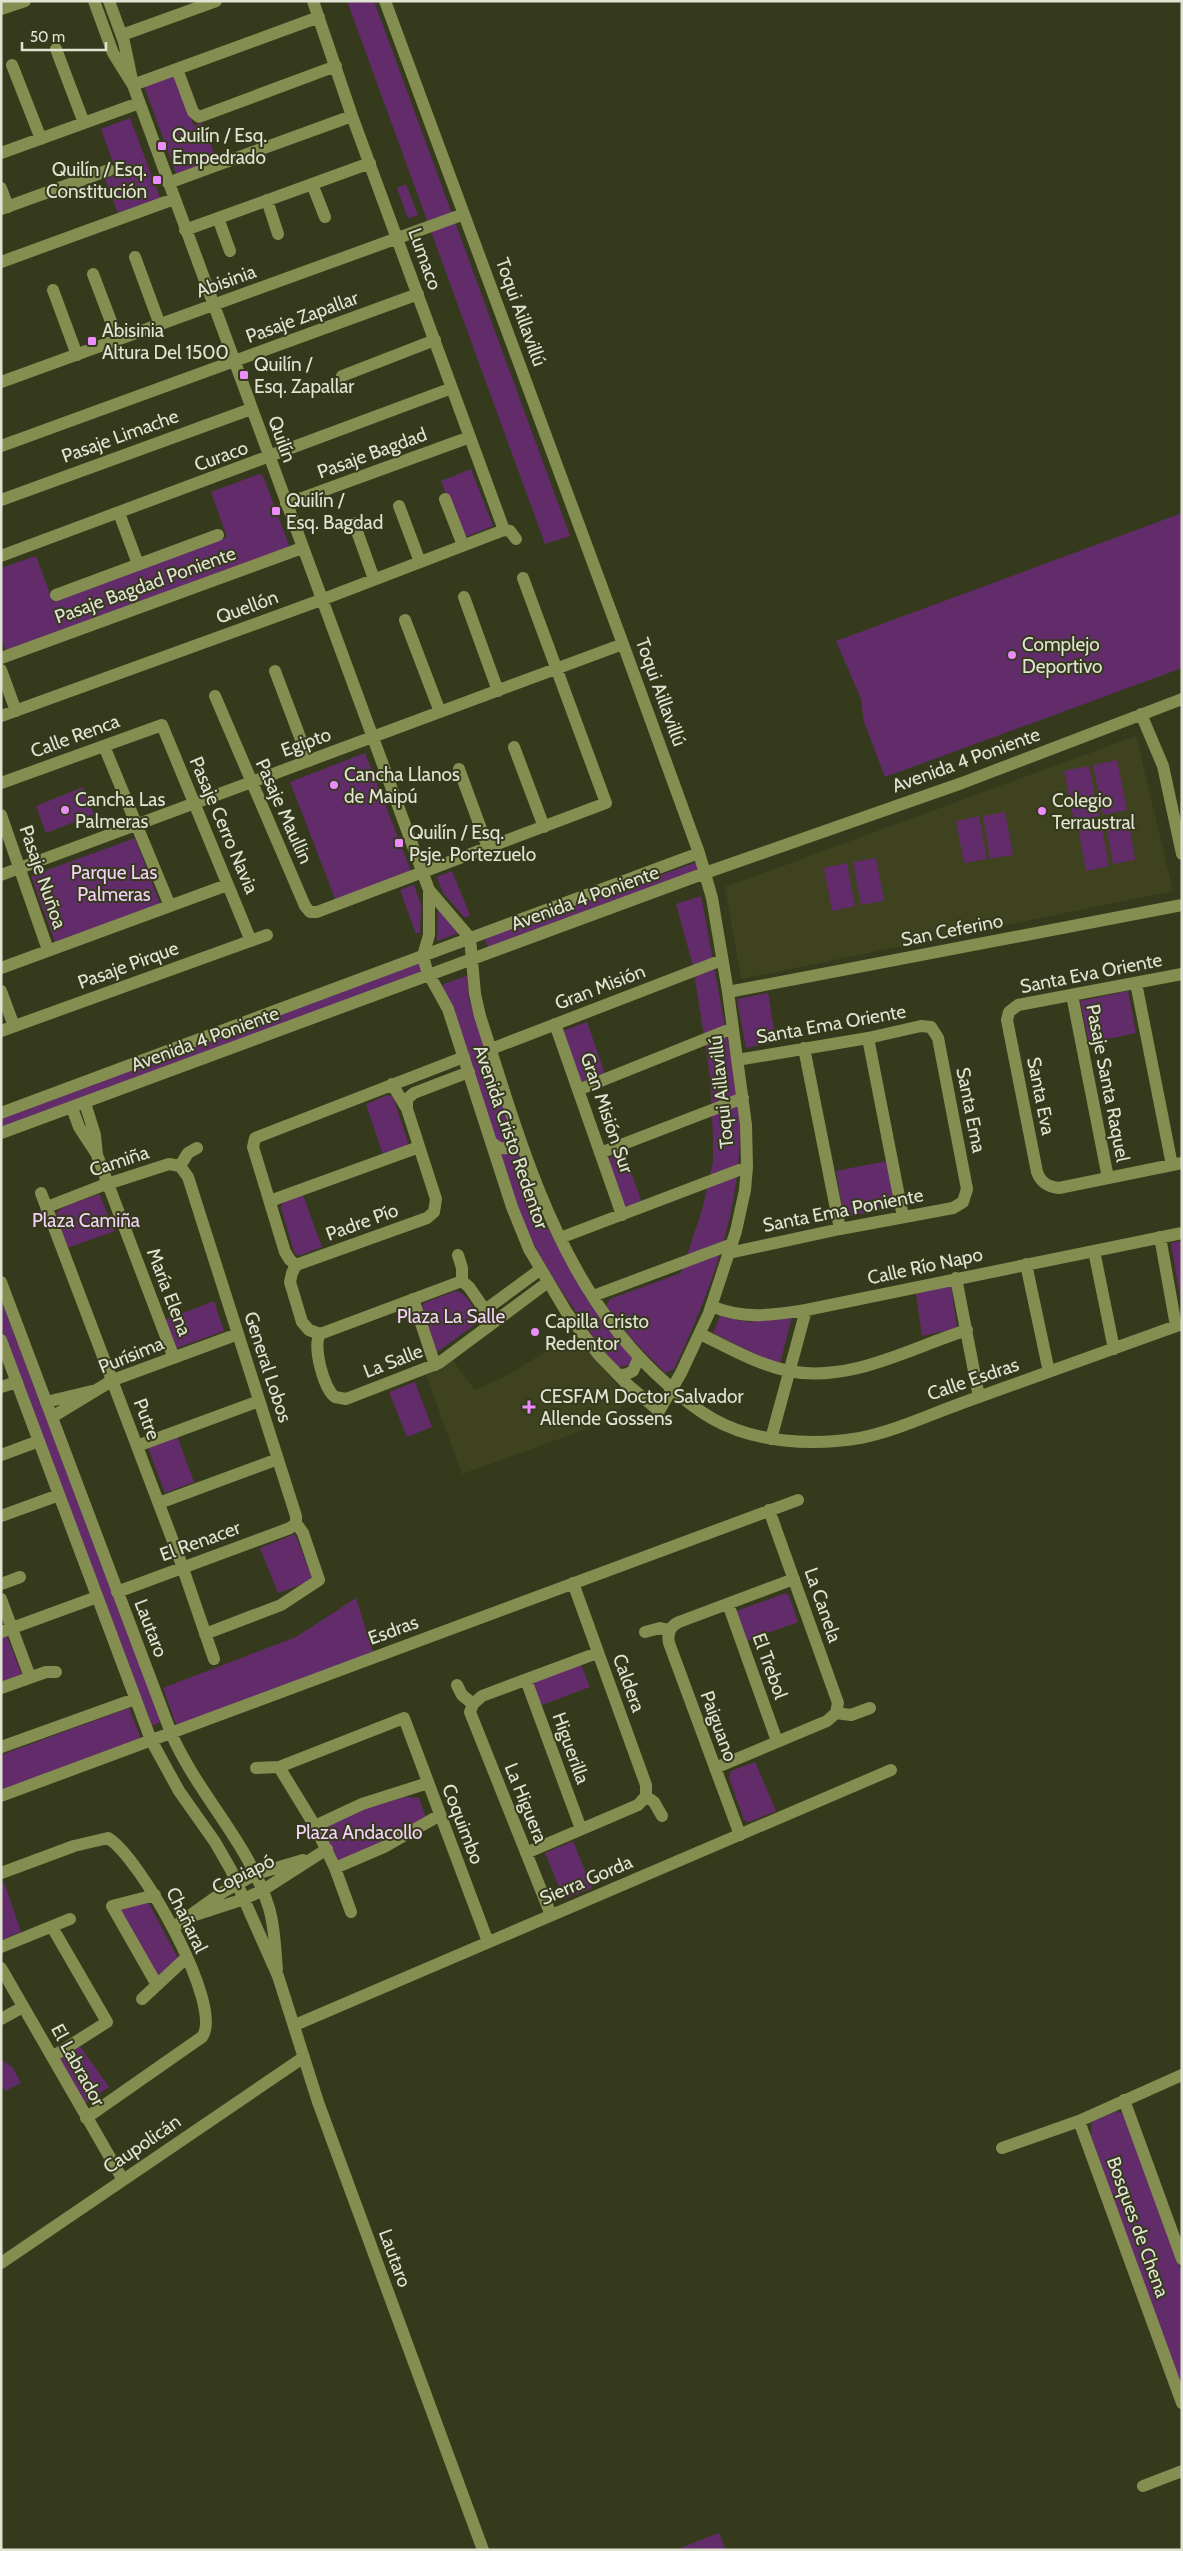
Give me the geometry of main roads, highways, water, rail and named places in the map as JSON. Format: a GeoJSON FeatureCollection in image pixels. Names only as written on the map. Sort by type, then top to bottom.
{"type":"FeatureCollection","features":[{"type":"Feature","properties":{"kind":"place","name":"Quilín / Esq. Empedrado"},"geometry":{"type":"Point","coordinates":[162,146]}},
{"type":"Feature","properties":{"kind":"place","name":"Quilín / Esq. Constitución"},"geometry":{"type":"Point","coordinates":[157,180]}},
{"type":"Feature","properties":{"kind":"place","name":"Abisinia Altura Del 1500"},"geometry":{"type":"Point","coordinates":[92,341]}},
{"type":"Feature","properties":{"kind":"place","name":"Quilín / Esq. Zapallar"},"geometry":{"type":"Point","coordinates":[244,375]}},
{"type":"Feature","properties":{"kind":"place","name":"Quilín / Esq. Bagdad"},"geometry":{"type":"Point","coordinates":[276,511]}},
{"type":"Feature","properties":{"kind":"place","name":"Complejo Deportivo"},"geometry":{"type":"Point","coordinates":[1012,655]}},
{"type":"Feature","properties":{"kind":"place","name":"Cancha Llanos de Maipú"},"geometry":{"type":"Point","coordinates":[334,785]}},
{"type":"Feature","properties":{"kind":"place","name":"Cancha Las Palmeras"},"geometry":{"type":"Point","coordinates":[65,810]}},
{"type":"Feature","properties":{"kind":"place","name":"Colegio Terraustral"},"geometry":{"type":"Point","coordinates":[1042,811]}},
{"type":"Feature","properties":{"kind":"place","name":"Quilín / Esq. Psje. Portezuelo"},"geometry":{"type":"Point","coordinates":[399,843]}},
{"type":"Feature","properties":{"kind":"place","name":"Capilla Cristo Redentor"},"geometry":{"type":"Point","coordinates":[535,1332]}},
{"type":"Feature","properties":{"kind":"place","name":"CESFAM Doctor Salvador Allende Gossens"},"geometry":{"type":"Point","coordinates":[529,1407]}},
{"type":"Feature","properties":{"kind":"park label","name":"Parque Las Palmeras"},"geometry":{"type":"Point","coordinates":[114,883]}},
{"type":"Feature","properties":{"kind":"park label","name":"Plaza Camiña"},"geometry":{"type":"Point","coordinates":[86,1220]}},
{"type":"Feature","properties":{"kind":"park label","name":"Plaza La Salle"},"geometry":{"type":"Point","coordinates":[451,1316]}},
{"type":"Feature","properties":{"kind":"park label","name":"Plaza Andacollo"},"geometry":{"type":"Point","coordinates":[359,1832]}}]}
